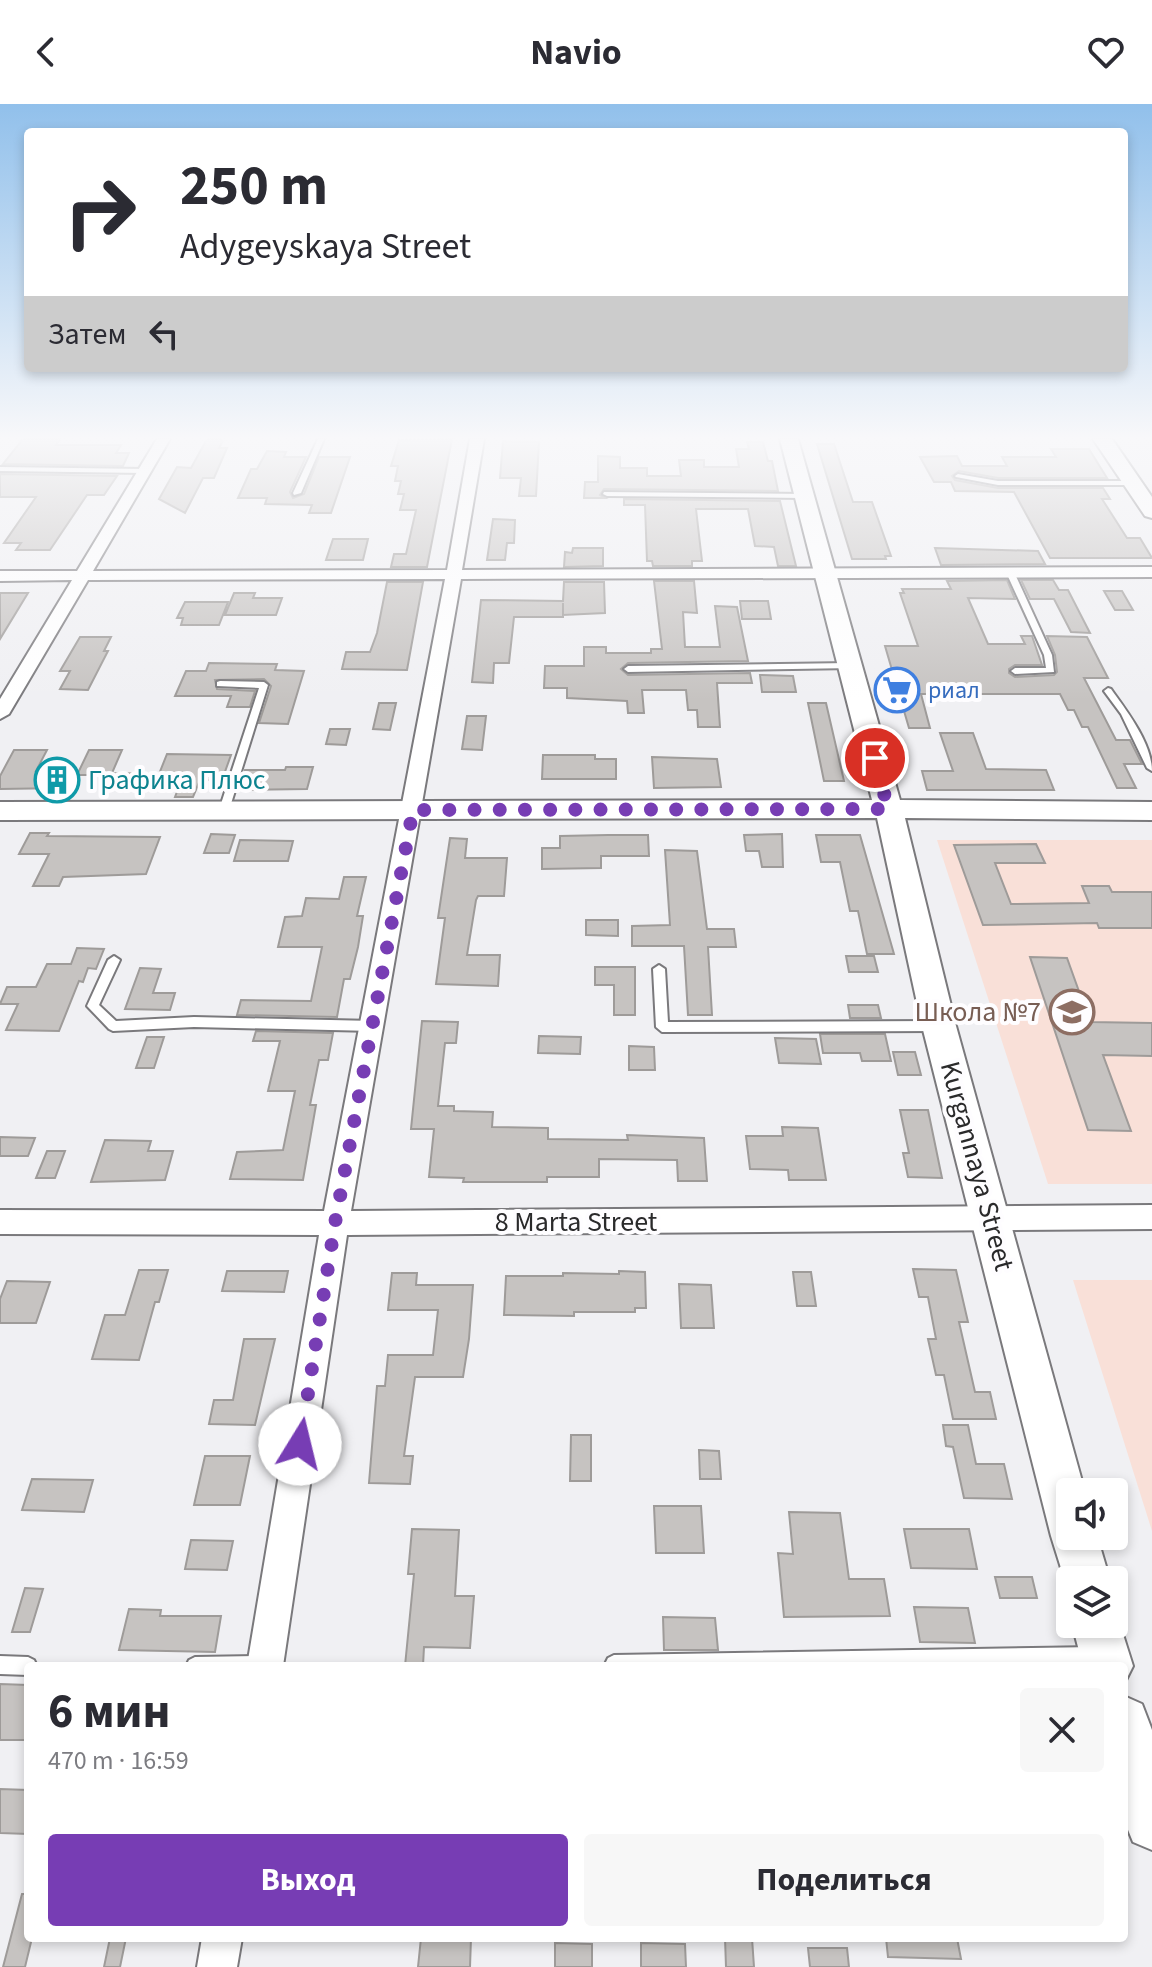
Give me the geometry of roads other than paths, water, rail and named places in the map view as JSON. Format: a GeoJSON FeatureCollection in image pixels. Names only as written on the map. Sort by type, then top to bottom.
{"type":"FeatureCollection","features":[{"type":"Feature","properties":{"kind":"street"},"geometry":{"type":"LineString","coordinates":[[2,708],[112,526]]}},
{"type":"Feature","properties":{"kind":"street"},"geometry":{"type":"LineString","coordinates":[[266,1662],[335,1223],[374,1026],[462,526]]}},
{"type":"Feature","properties":{"kind":"street","name":"Kurgannaya Street"},"geometry":{"type":"LineString","coordinates":[[812,526],[888,809],[939,1026],[1059,1478]]}},
{"type":"Feature","properties":{"kind":"street"},"geometry":{"type":"LineString","coordinates":[[0,576],[1152,572]]}},
{"type":"Feature","properties":{"kind":"street"},"geometry":{"type":"LineString","coordinates":[[0,811],[1152,811]]}},
{"type":"Feature","properties":{"kind":"street","name":"8 Marta Street"},"geometry":{"type":"LineString","coordinates":[[0,1222],[335,1223],[1152,1217]]}},
{"type":"Feature","properties":{"kind":"street"},"geometry":{"type":"LineString","coordinates":[[1128,1736],[1152,1823]]}},
{"type":"Feature","properties":{"kind":"street"},"geometry":{"type":"LineString","coordinates":[[217,1967],[221,1942]]}},
{"type":"Feature","properties":{"kind":"lane"},"geometry":{"type":"LineString","coordinates":[[1010,572],[1048,655],[1051,670],[1015,671]]}},
{"type":"Feature","properties":{"kind":"lane"},"geometry":{"type":"LineString","coordinates":[[628,669],[850,666]]}},
{"type":"Feature","properties":{"kind":"lane"},"geometry":{"type":"LineString","coordinates":[[220,684],[264,685],[224,810]]}},
{"type":"Feature","properties":{"kind":"lane"},"geometry":{"type":"LineString","coordinates":[[1108,691],[1125,714],[1152,768]]}},
{"type":"Feature","properties":{"kind":"lane"},"geometry":{"type":"LineString","coordinates":[[114,960],[93,1006],[113,1026],[194,1022],[374,1026]]}},
{"type":"Feature","properties":{"kind":"lane"},"geometry":{"type":"LineString","coordinates":[[659,969],[662,1027],[939,1026]]}},
{"type":"Feature","properties":{"kind":"lane"},"geometry":{"type":"LineString","coordinates":[[679,1662],[1104,1649]]}},
{"type":"Feature","properties":{"kind":"lane"},"geometry":{"type":"LineString","coordinates":[[0,1665],[24,1666]]}},
{"type":"Feature","properties":{"kind":"place","name":"риал"},"geometry":{"type":"Point","coordinates":[897,690]}},
{"type":"Feature","properties":{"kind":"place","name":"Графика Плюс"},"geometry":{"type":"Point","coordinates":[57,780]}},
{"type":"Feature","properties":{"kind":"place","name":"Школа №7"},"geometry":{"type":"Point","coordinates":[1072,1012]}}]}
